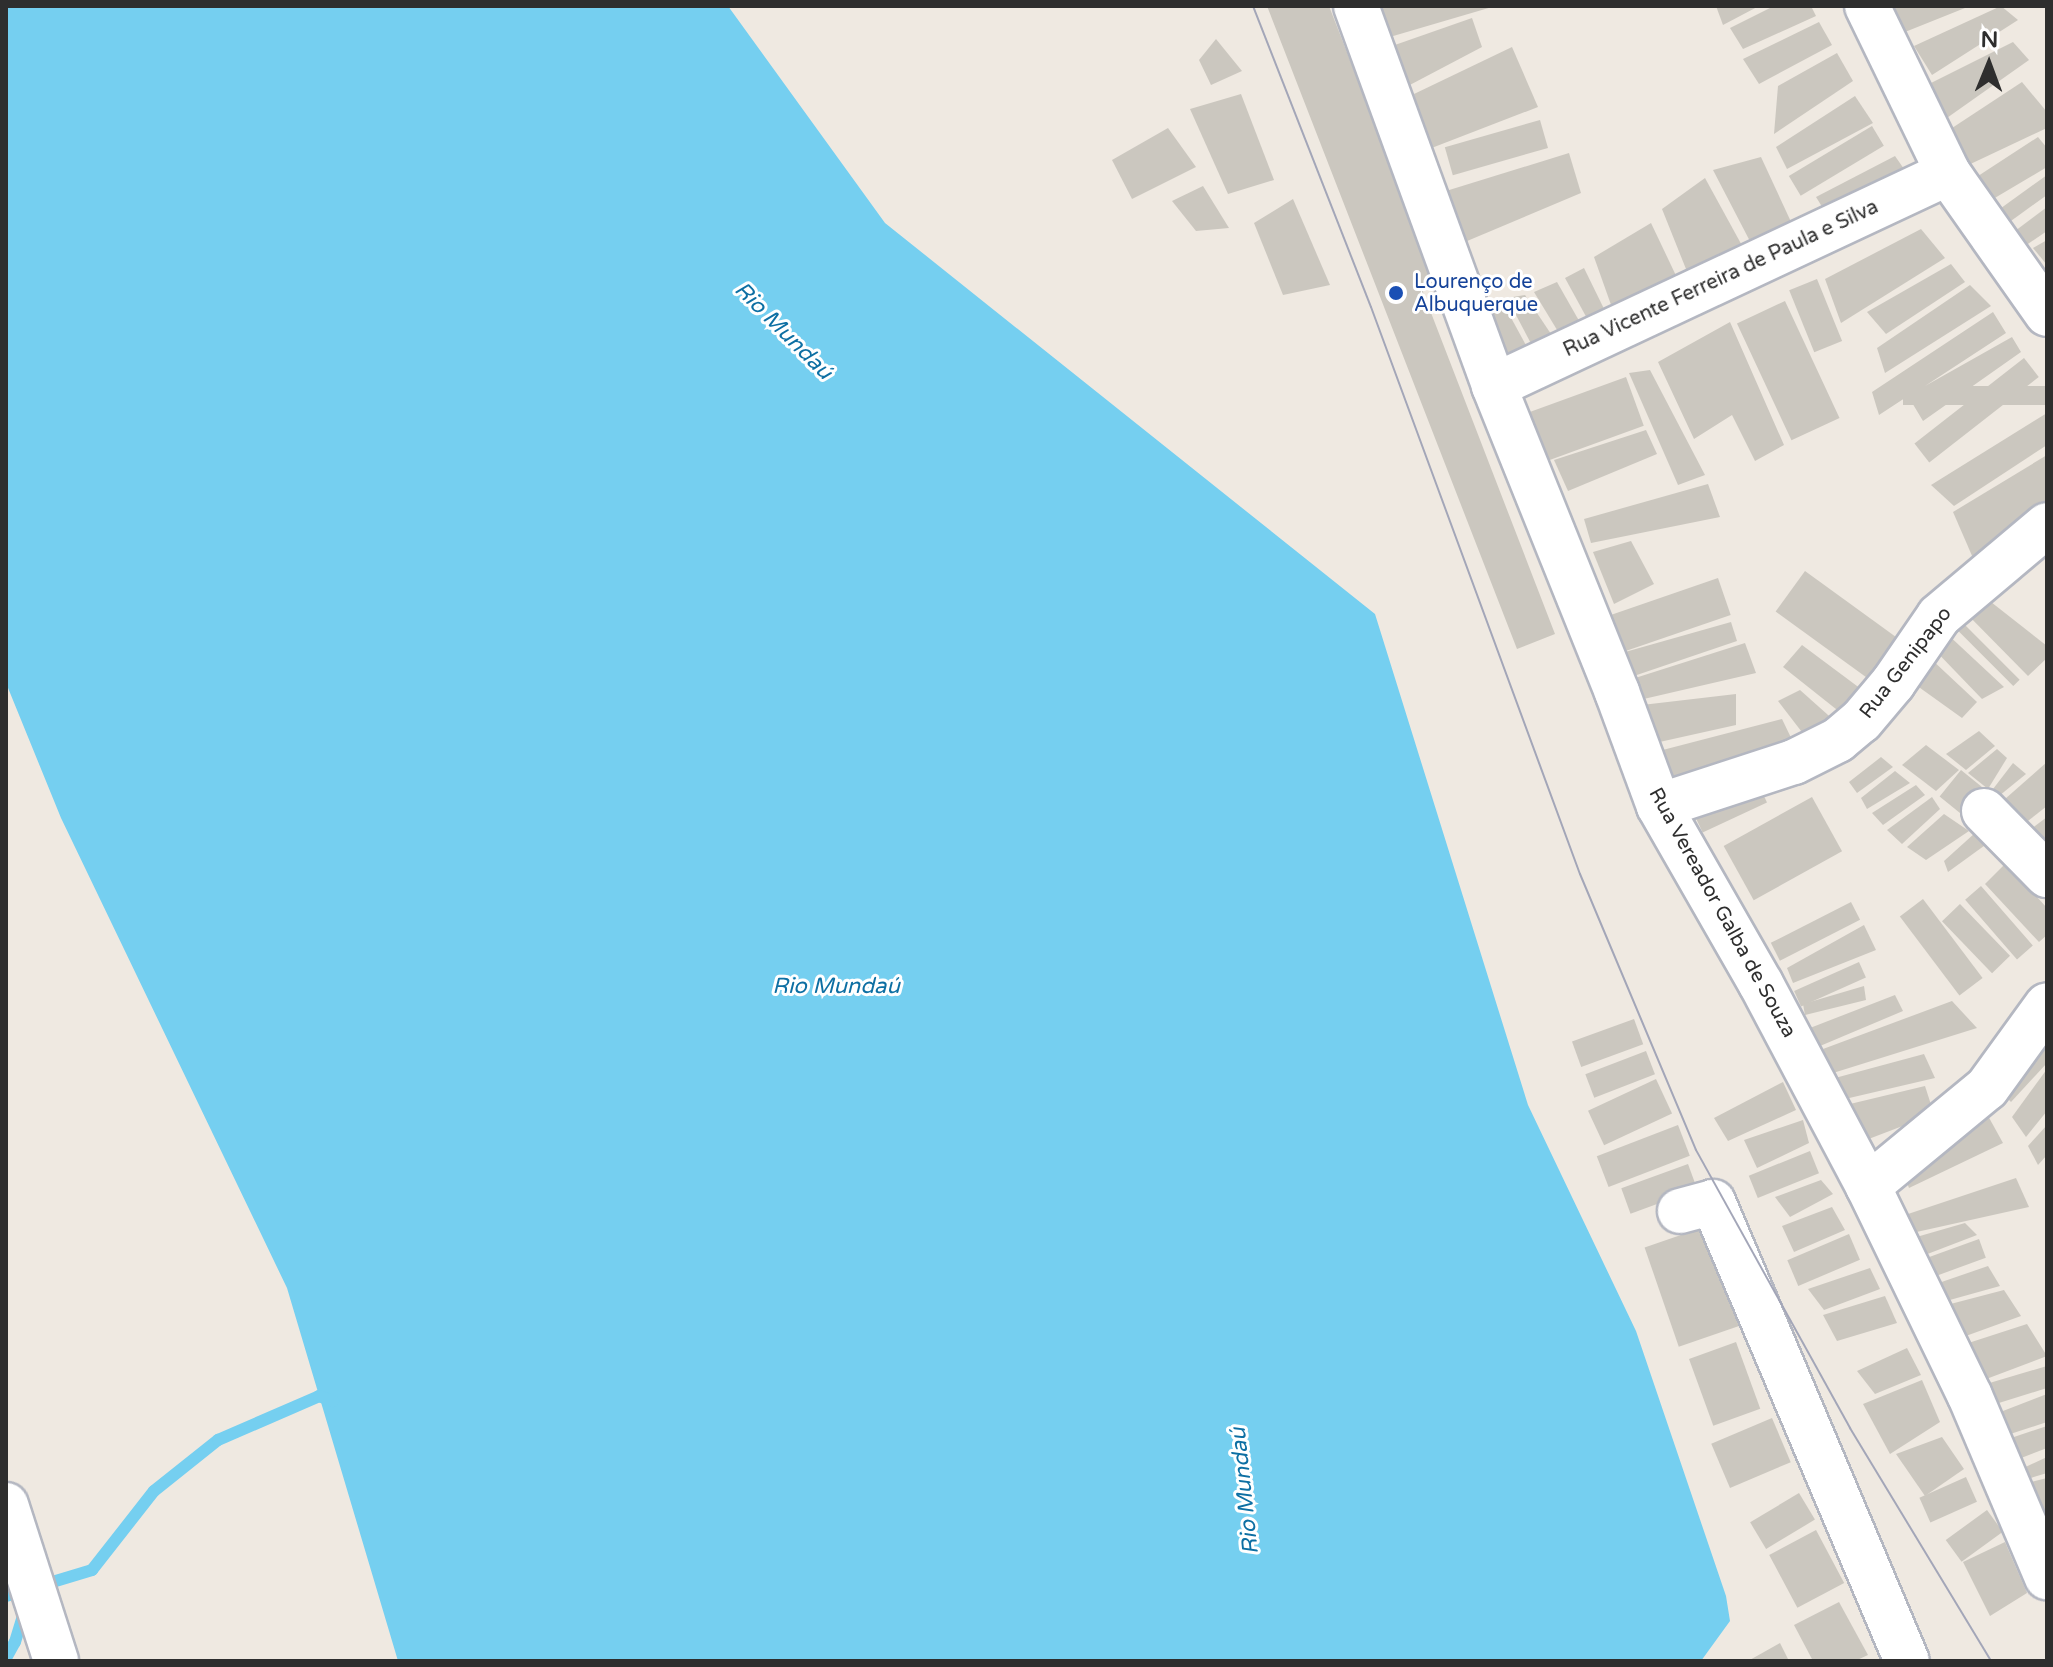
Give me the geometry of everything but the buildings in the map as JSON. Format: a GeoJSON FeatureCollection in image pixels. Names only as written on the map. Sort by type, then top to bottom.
{"type":"FeatureCollection","features":[{"type":"Feature","properties":{"kind":"street","name":"Rua Vereador Galba de Souza"},"geometry":{"type":"LineString","coordinates":[[1356,6],[1494,386],[1617,692],[1659,806],[1761,984],[1868,1186],[1970,1396],[2047,1577]]}},
{"type":"Feature","properties":{"kind":"street"},"geometry":{"type":"LineString","coordinates":[[1867,6],[1948,173],[2047,314]]}},
{"type":"Feature","properties":{"kind":"street","name":"Rua Vicente Ferreira de Paula e Silva"},"geometry":{"type":"LineString","coordinates":[[1494,386],[1948,173]]}},
{"type":"Feature","properties":{"kind":"street","name":"Rua Genipapo"},"geometry":{"type":"LineString","coordinates":[[1659,806],[1794,762],[1838,740],[1861,721],[1893,683],[1939,616],[2047,525]]}},
{"type":"Feature","properties":{"kind":"street"},"geometry":{"type":"LineString","coordinates":[[1984,811],[2047,875]]}},
{"type":"Feature","properties":{"kind":"street"},"geometry":{"type":"LineString","coordinates":[[1868,1186],[1987,1088],[2046,1011]]}},
{"type":"Feature","properties":{"kind":"street"},"geometry":{"type":"LineString","coordinates":[[1680,1211],[1713,1202],[1907,1661]]}},
{"type":"Feature","properties":{"kind":"street"},"geometry":{"type":"LineString","coordinates":[[6,1505],[56,1661]]}},
{"type":"Feature","properties":{"kind":"water","name":"Rio Mundaú"},"geometry":{"type":"Polygon","coordinates":[[[6,6],[728,6],[885,223],[1375,614],[1528,1105],[1636,1331],[1726,1596],[1730,1621],[1701,1661],[398,1661],[287,1288],[61,818],[6,683],[6,6]]]}},
{"type":"Feature","properties":{"kind":"waterway"},"geometry":{"type":"LineString","coordinates":[[6,1596],[92,1570],[154,1491],[218,1440],[319,1396],[333,1401]]}},
{"type":"Feature","properties":{"kind":"waterway"},"geometry":{"type":"LineString","coordinates":[[6,1658],[15,1642],[25,1609]]}},
{"type":"Feature","properties":{"kind":"tram line"},"geometry":{"type":"LineString","coordinates":[[1253,6],[1371,307],[1580,874],[1696,1150],[1850,1428],[1991,1661]]}},
{"type":"Feature","properties":{"kind":"place","name":"Lourenço de Albuquerque"},"geometry":{"type":"Point","coordinates":[1396,293]}}]}
